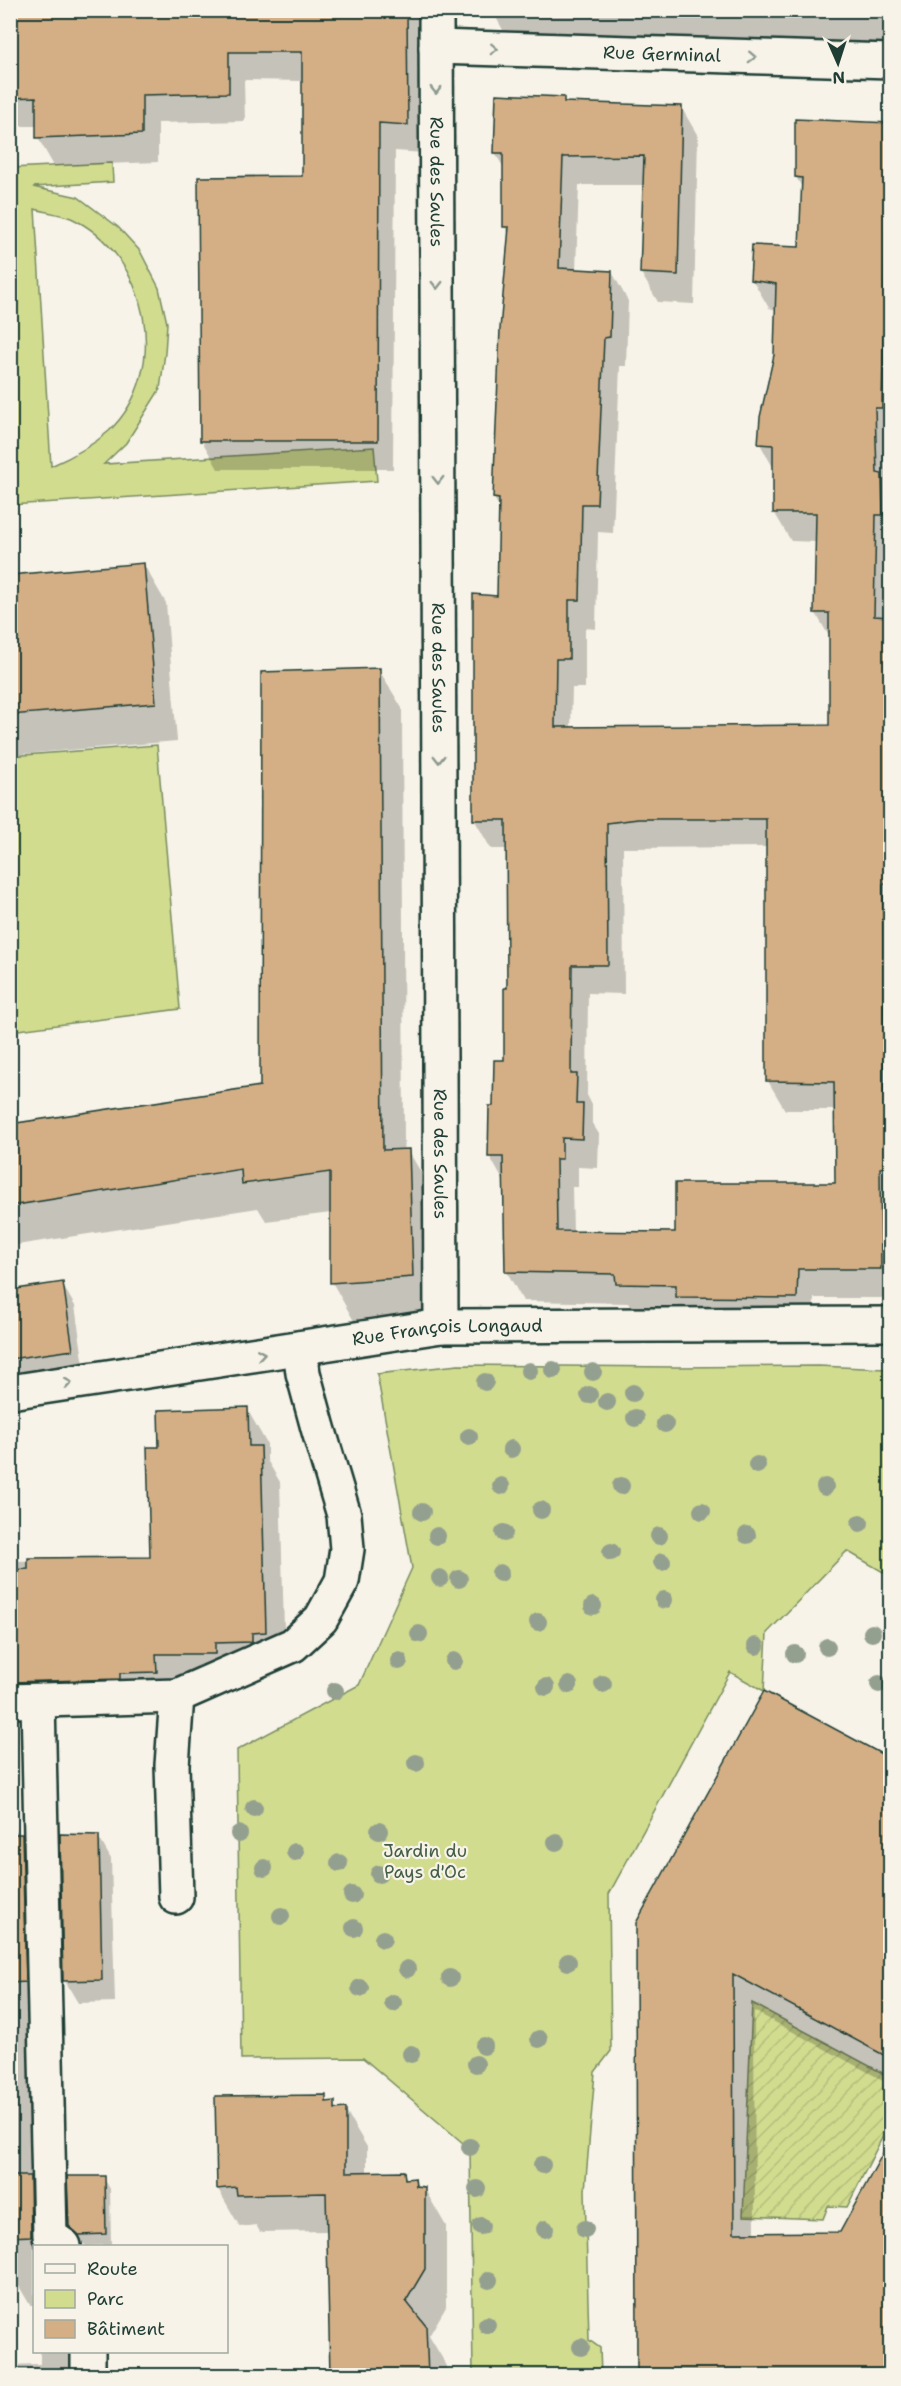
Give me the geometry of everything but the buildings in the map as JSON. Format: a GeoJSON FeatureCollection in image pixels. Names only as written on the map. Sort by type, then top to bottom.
{"type":"FeatureCollection","features":[{"type":"Feature","properties":{"kind":"street","name":"Rue des Saules"},"geometry":{"type":"LineString","coordinates":[[436,10],[441,1326]]}},
{"type":"Feature","properties":{"kind":"street","name":"Rue Germinal"},"geometry":{"type":"LineString","coordinates":[[436,47],[891,61]]}},
{"type":"Feature","properties":{"kind":"street","name":"Rue François Longaud"},"geometry":{"type":"LineString","coordinates":[[10,1392],[441,1326],[891,1324]]}},
{"type":"Feature","properties":{"kind":"street"},"geometry":{"type":"LineString","coordinates":[[61,2245],[50,2236],[24,1701],[177,1696],[293,1645],[321,1619],[342,1581],[347,1549],[344,1515],[303,1373],[300,1348]]}},
{"type":"Feature","properties":{"kind":"street"},"geometry":{"type":"LineString","coordinates":[[176,1897],[172,1765],[177,1696]]}},
{"type":"Feature","properties":{"kind":"street"},"geometry":{"type":"LineString","coordinates":[[88,2353],[88,2376]]}},
{"type":"Feature","properties":{"kind":"green space"},"geometry":{"type":"Polygon","coordinates":[[[112,163],[113,182],[33,187],[78,197],[118,227],[140,251],[159,288],[167,323],[160,389],[126,443],[104,464],[374,447],[377,481],[11,505],[11,168],[112,163]],[[35,209],[51,466],[82,451],[109,431],[129,406],[141,377],[145,346],[143,315],[134,285],[118,258],[97,235],[71,218],[35,209]]]}},
{"type":"Feature","properties":{"kind":"green space"},"geometry":{"type":"Polygon","coordinates":[[[157,745],[180,1009],[11,1031],[11,756],[157,745]]]}},
{"type":"Feature","properties":{"kind":"green space","name":"Jardin du Pays d'Oc"},"geometry":{"type":"Polygon","coordinates":[[[458,1365],[819,1366],[885,1369],[887,1411],[890,1415],[890,1576],[847,1551],[767,1633],[764,1691],[730,1672],[609,1894],[611,2051],[595,2072],[585,2190],[589,2340],[600,2348],[601,2375],[473,2375],[470,2149],[363,2058],[241,2059],[237,1750],[359,1685],[412,1568],[377,1374],[458,1365]]]}},
{"type":"Feature","properties":{"kind":"green space"},"geometry":{"type":"Polygon","coordinates":[[[752,2003],[890,2077],[890,2122],[847,2207],[828,2206],[823,2219],[743,2216],[752,2003]]]}}]}
